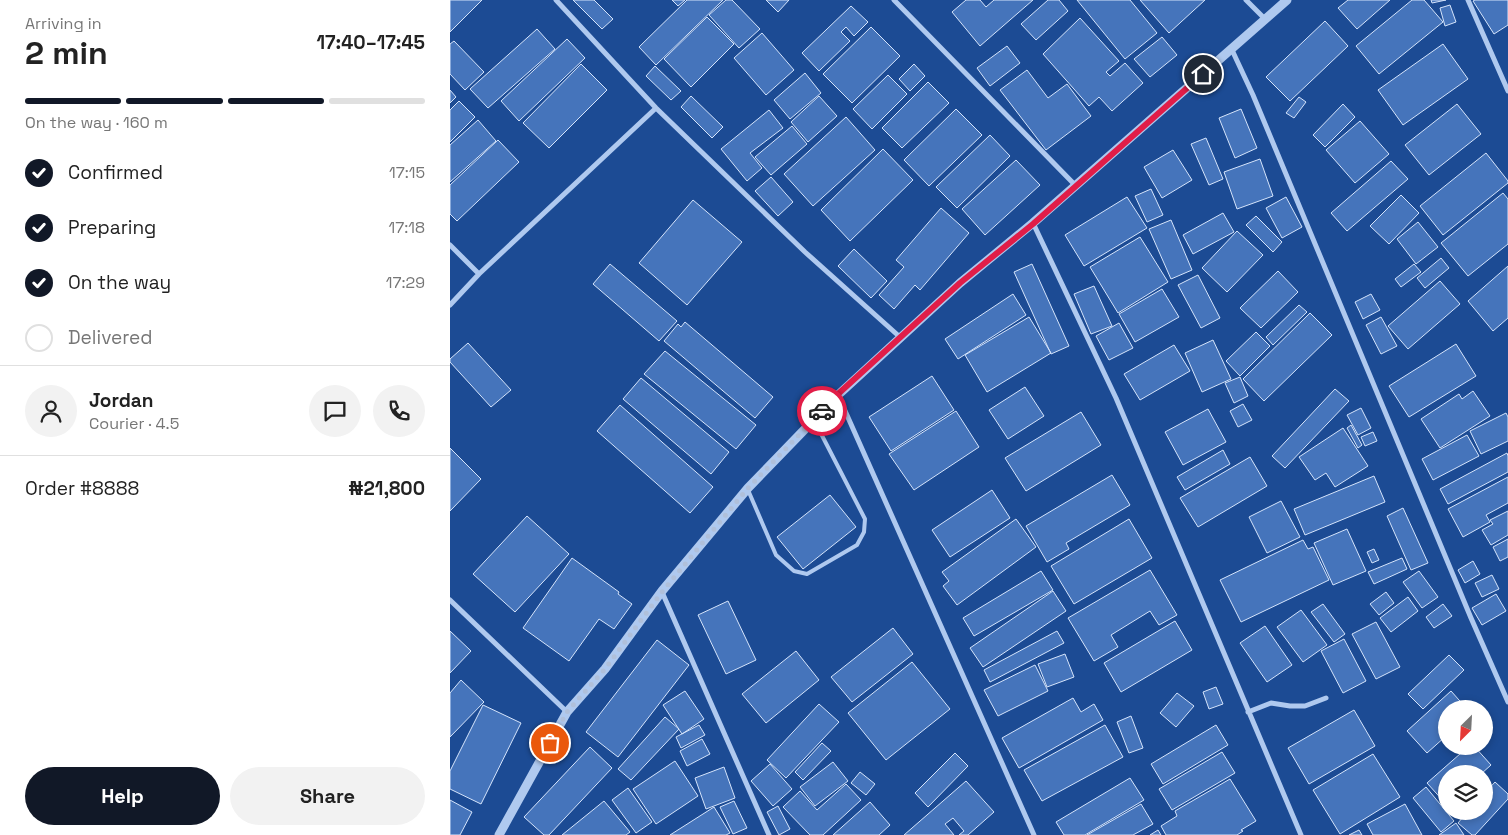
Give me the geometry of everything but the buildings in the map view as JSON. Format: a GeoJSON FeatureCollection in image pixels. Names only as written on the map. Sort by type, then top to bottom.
{"type":"FeatureCollection","features":[{"type":"Feature","properties":{"kind":"street"},"geometry":{"type":"LineString","coordinates":[[556,0],[656,108],[805,252],[901,338]]}},
{"type":"Feature","properties":{"kind":"street"},"geometry":{"type":"LineString","coordinates":[[894,0],[1076,186]]}},
{"type":"Feature","properties":{"kind":"street"},"geometry":{"type":"LineString","coordinates":[[1246,0],[1265,19]]}},
{"type":"Feature","properties":{"kind":"street"},"geometry":{"type":"LineString","coordinates":[[499,835],[567,712],[605,669],[662,592],[748,488],[838,394],[960,283],[1033,224],[1287,0]]}},
{"type":"Feature","properties":{"kind":"street"},"geometry":{"type":"LineString","coordinates":[[1468,0],[1508,91]]}},
{"type":"Feature","properties":{"kind":"street"},"geometry":{"type":"LineString","coordinates":[[1232,50],[1257,104],[1471,618],[1508,702]]}},
{"type":"Feature","properties":{"kind":"street"},"geometry":{"type":"LineString","coordinates":[[450,305],[480,274],[656,108]]}},
{"type":"Feature","properties":{"kind":"street"},"geometry":{"type":"LineString","coordinates":[[1033,224],[1116,398],[1301,835]]}},
{"type":"Feature","properties":{"kind":"street"},"geometry":{"type":"LineString","coordinates":[[450,245],[480,274]]}},
{"type":"Feature","properties":{"kind":"street"},"geometry":{"type":"LineString","coordinates":[[838,394],[1034,835]]}},
{"type":"Feature","properties":{"kind":"street"},"geometry":{"type":"LineString","coordinates":[[662,592],[769,835]]}},
{"type":"Feature","properties":{"kind":"street"},"geometry":{"type":"LineString","coordinates":[[450,600],[567,712]]}},
{"type":"Feature","properties":{"kind":"street"},"geometry":{"type":"LineString","coordinates":[[1248,712],[1271,703],[1305,706],[1326,698]]}},
{"type":"Feature","properties":{"kind":"lane"},"geometry":{"type":"LineString","coordinates":[[748,488],[776,555],[794,571],[807,574],[857,545],[864,532],[865,519],[814,420]]}},
{"type":"Feature","properties":{"kind":"way so far"},"geometry":{"type":"LineString","coordinates":[[550,743],[567,712],[605,669],[662,592],[748,488],[822,411]]}},
{"type":"Feature","properties":{"kind":"route"},"geometry":{"type":"LineString","coordinates":[[822,411],[838,394],[960,283],[1033,224],[1203,74]]}}]}
